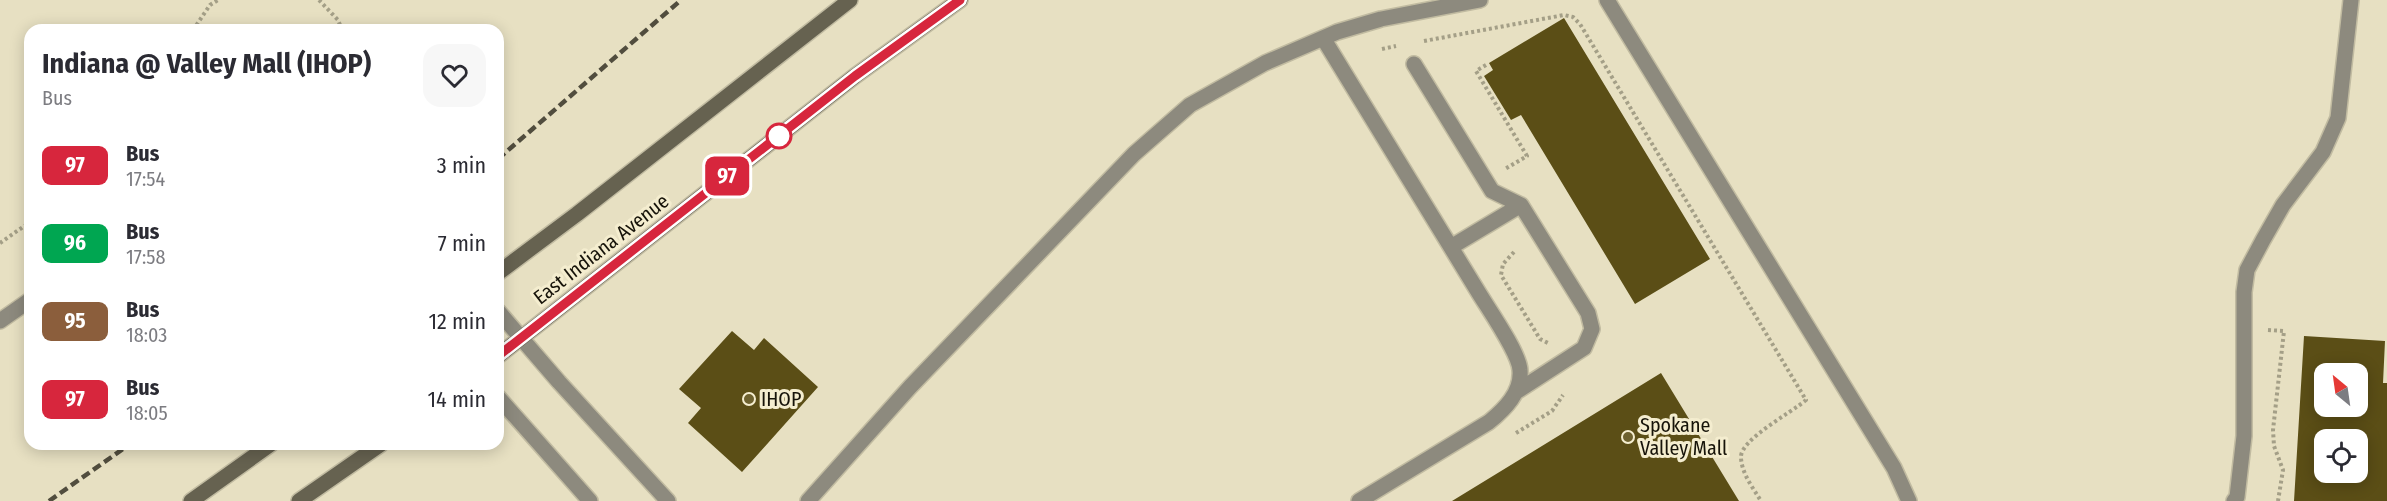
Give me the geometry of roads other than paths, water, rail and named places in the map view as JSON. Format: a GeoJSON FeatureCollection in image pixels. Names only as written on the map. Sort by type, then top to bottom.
{"type":"FeatureCollection","features":[{"type":"Feature","properties":{"kind":"main road"},"geometry":{"type":"LineString","coordinates":[[504,269],[850,0]]}},
{"type":"Feature","properties":{"kind":"main road","name":"East Indiana Avenue"},"geometry":{"type":"LineString","coordinates":[[504,351],[855,76],[960,0]]}},
{"type":"Feature","properties":{"kind":"main road"},"geometry":{"type":"LineString","coordinates":[[191,501],[263,450]]}},
{"type":"Feature","properties":{"kind":"main road"},"geometry":{"type":"LineString","coordinates":[[299,501],[372,450]]}},
{"type":"Feature","properties":{"kind":"street"},"geometry":{"type":"LineString","coordinates":[[808,501],[910,387],[1153,136],[1208,93],[1293,50],[1323,38],[1381,19],[1480,0]]}},
{"type":"Feature","properties":{"kind":"street"},"geometry":{"type":"LineString","coordinates":[[1607,0],[1894,468],[1909,501]]}},
{"type":"Feature","properties":{"kind":"street"},"geometry":{"type":"LineString","coordinates":[[2234,501],[2237,497],[2244,436],[2244,292],[2247,270],[2283,205],[2323,152],[2338,118],[2351,0]]}},
{"type":"Feature","properties":{"kind":"street"},"geometry":{"type":"LineString","coordinates":[[1323,38],[1451,247],[1521,368],[1516,392],[1503,411],[1489,422],[1359,501]]}},
{"type":"Feature","properties":{"kind":"street"},"geometry":{"type":"LineString","coordinates":[[1414,64],[1492,191],[1521,206],[1588,313],[1592,329],[1584,348],[1516,392]]}},
{"type":"Feature","properties":{"kind":"street"},"geometry":{"type":"LineString","coordinates":[[1451,247],[1521,206]]}},
{"type":"Feature","properties":{"kind":"street"},"geometry":{"type":"LineString","coordinates":[[0,321],[24,304]]}},
{"type":"Feature","properties":{"kind":"street"},"geometry":{"type":"LineString","coordinates":[[504,318],[668,501]]}},
{"type":"Feature","properties":{"kind":"street"},"geometry":{"type":"LineString","coordinates":[[504,404],[590,501]]}},
{"type":"Feature","properties":{"kind":"railway"},"geometry":{"type":"LineString","coordinates":[[504,154],[681,0]]}},
{"type":"Feature","properties":{"kind":"railway"},"geometry":{"type":"LineString","coordinates":[[49,501],[121,450]]}},
{"type":"Feature","properties":{"kind":"place","name":"IHOP"},"geometry":{"type":"Point","coordinates":[749,399]}},
{"type":"Feature","properties":{"kind":"place","name":"Spokane Valley Mall"},"geometry":{"type":"Point","coordinates":[1628,437]}}]}
